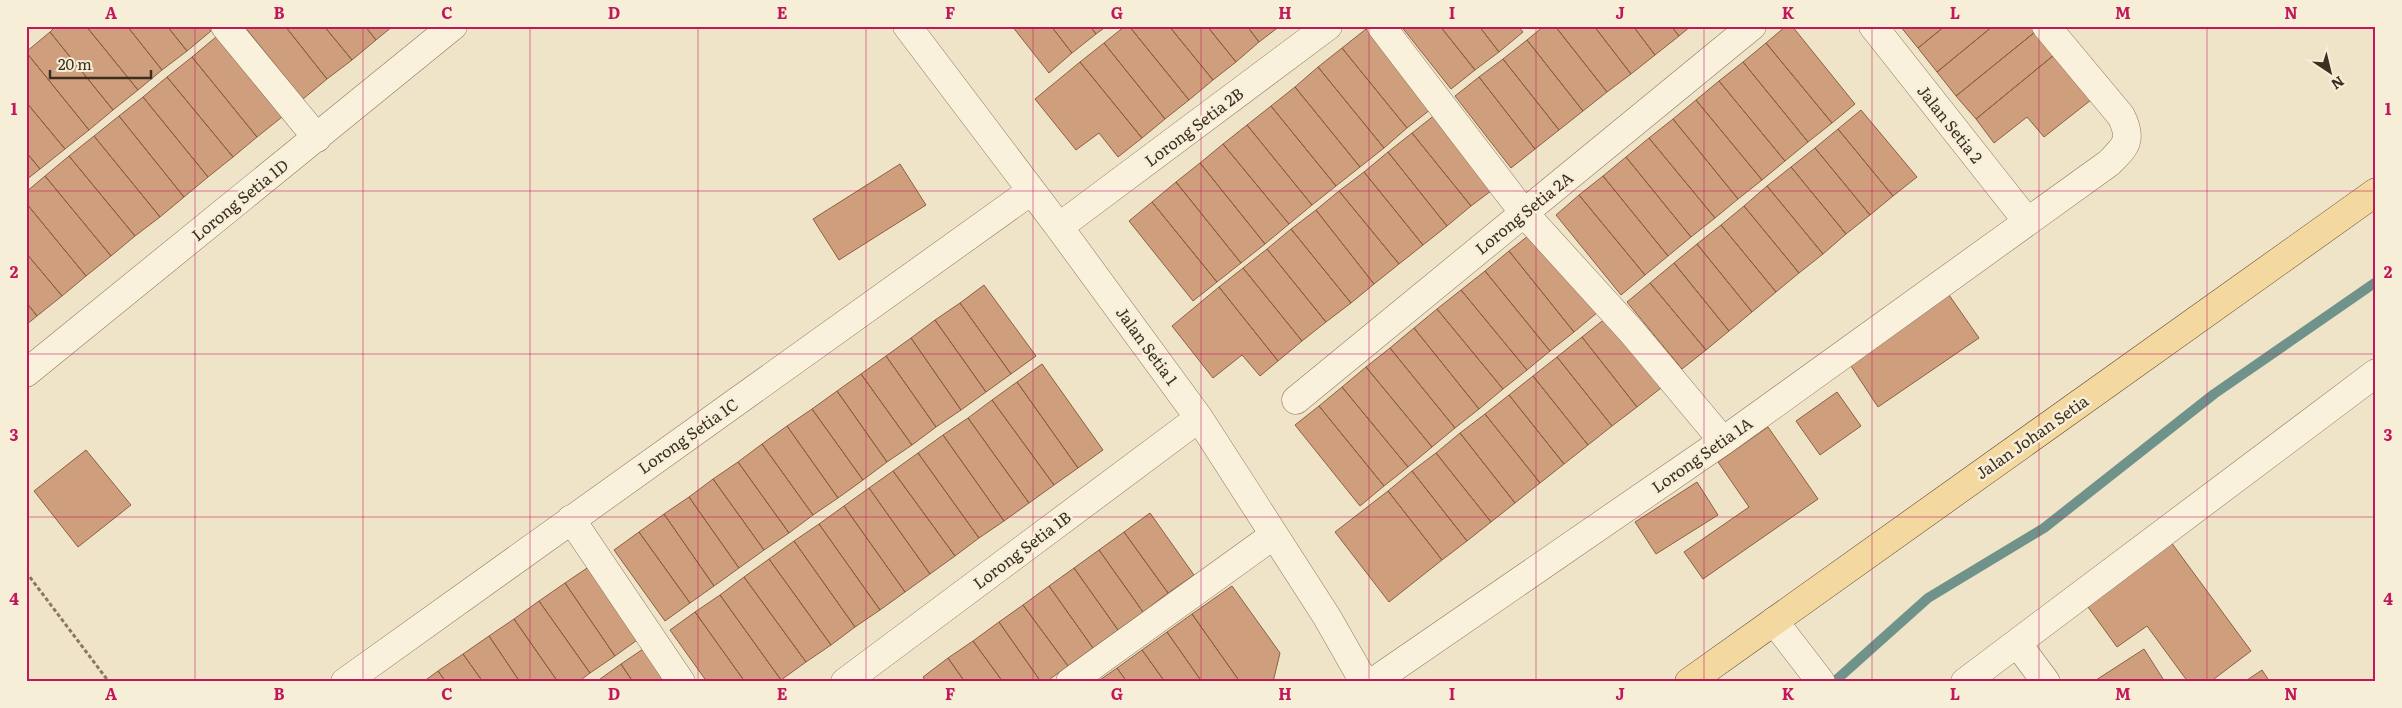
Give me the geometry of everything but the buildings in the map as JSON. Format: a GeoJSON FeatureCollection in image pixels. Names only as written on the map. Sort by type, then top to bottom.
{"type":"FeatureCollection","features":[{"type":"Feature","properties":{"kind":"main road","name":"Jalan Johan Setia"},"geometry":{"type":"LineString","coordinates":[[1689,682],[2376,192]]}},
{"type":"Feature","properties":{"kind":"street"},"geometry":{"type":"LineString","coordinates":[[225,26],[317,138]]}},
{"type":"Feature","properties":{"kind":"street","name":"Lorong Setia 1D"},"geometry":{"type":"LineString","coordinates":[[26,373],[453,26]]}},
{"type":"Feature","properties":{"kind":"street","name":"Jalan Setia 1"},"geometry":{"type":"LineString","coordinates":[[907,26],[1060,227],[1199,418],[1327,617],[1364,682]]}},
{"type":"Feature","properties":{"kind":"street","name":"Lorong Setia 2B"},"geometry":{"type":"LineString","coordinates":[[1060,227],[1328,26]]}},
{"type":"Feature","properties":{"kind":"street"},"geometry":{"type":"LineString","coordinates":[[1381,26],[1524,213],[1632,332],[1723,441]]}},
{"type":"Feature","properties":{"kind":"street","name":"Lorong Setia 2A"},"geometry":{"type":"LineString","coordinates":[[1296,400],[1752,26]]}},
{"type":"Feature","properties":{"kind":"street","name":"Jalan Setia 2"},"geometry":{"type":"LineString","coordinates":[[1872,26],[2027,221]]}},
{"type":"Feature","properties":{"kind":"street","name":"Lorong Setia 1A"},"geometry":{"type":"LineString","coordinates":[[1373,682],[1723,441],[2109,163],[2125,148],[2128,138],[2126,126],[2121,116],[2046,26]]}},
{"type":"Feature","properties":{"kind":"street","name":"Lorong Setia 1C"},"geometry":{"type":"LineString","coordinates":[[345,682],[1031,191]]}},
{"type":"Feature","properties":{"kind":"street"},"geometry":{"type":"LineString","coordinates":[[1964,682],[2373,379]]}},
{"type":"Feature","properties":{"kind":"street","name":"Lorong Setia 1B"},"geometry":{"type":"LineString","coordinates":[[845,682],[879,672],[1199,418]]}},
{"type":"Feature","properties":{"kind":"street"},"geometry":{"type":"LineString","coordinates":[[571,519],[681,682]]}},
{"type":"Feature","properties":{"kind":"street"},"geometry":{"type":"LineString","coordinates":[[1070,682],[1274,535]]}},
{"type":"Feature","properties":{"kind":"street"},"geometry":{"type":"LineString","coordinates":[[1774,621],[1821,682]]}},
{"type":"Feature","properties":{"kind":"street"},"geometry":{"type":"LineString","coordinates":[[2017,643],[2046,682]]}},
{"type":"Feature","properties":{"kind":"path"},"geometry":{"type":"LineString","coordinates":[[26,572],[109,682]]}},
{"type":"Feature","properties":{"kind":"waterway"},"geometry":{"type":"LineString","coordinates":[[1834,682],[1928,598],[2044,528],[2214,394],[2376,282]]}}]}
